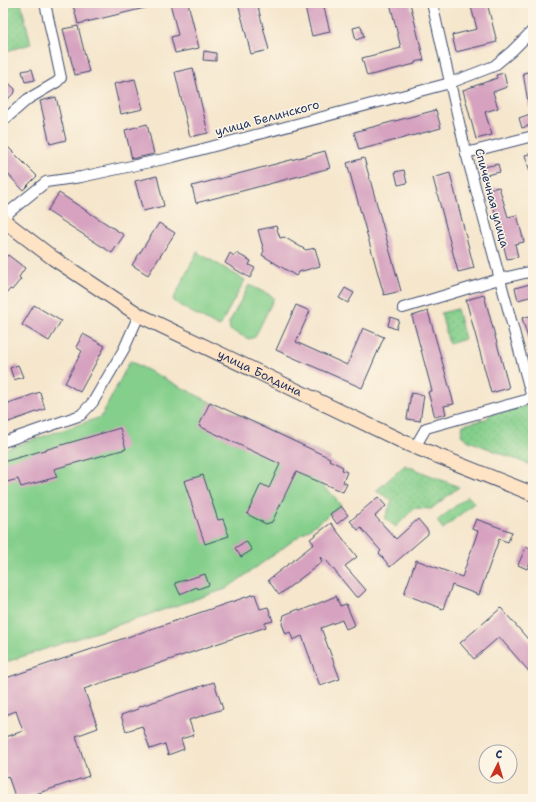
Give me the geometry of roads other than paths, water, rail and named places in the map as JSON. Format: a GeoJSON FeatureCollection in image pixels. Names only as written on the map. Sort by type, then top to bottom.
{"type":"FeatureCollection","features":[{"type":"Feature","properties":{"kind":"main road","name":"улица Болдина"},"geometry":{"type":"LineString","coordinates":[[3,220],[53,258],[139,315],[415,447],[533,494]]}},
{"type":"Feature","properties":{"kind":"street"},"geometry":{"type":"LineString","coordinates":[[3,121],[28,99],[57,82],[61,78],[44,3]]}},
{"type":"Feature","properties":{"kind":"street","name":"Спичечная улица"},"geometry":{"type":"LineString","coordinates":[[432,3],[466,153],[532,398]]}},
{"type":"Feature","properties":{"kind":"street","name":"улица Белинского"},"geometry":{"type":"LineString","coordinates":[[3,217],[46,182],[81,177],[173,157],[450,83],[494,66],[533,30]]}},
{"type":"Feature","properties":{"kind":"street"},"geometry":{"type":"LineString","coordinates":[[466,153],[533,136]]}},
{"type":"Feature","properties":{"kind":"street"},"geometry":{"type":"LineString","coordinates":[[402,308],[499,279],[533,271]]}},
{"type":"Feature","properties":{"kind":"street"},"geometry":{"type":"LineString","coordinates":[[3,442],[81,415],[97,395],[124,349],[139,315]]}},
{"type":"Feature","properties":{"kind":"street"},"geometry":{"type":"LineString","coordinates":[[415,447],[426,428],[532,398]]}}]}
